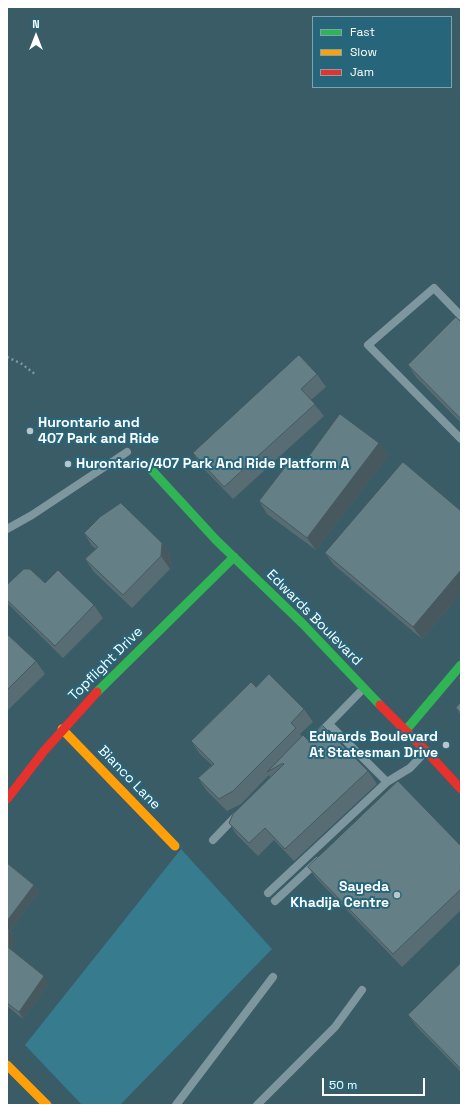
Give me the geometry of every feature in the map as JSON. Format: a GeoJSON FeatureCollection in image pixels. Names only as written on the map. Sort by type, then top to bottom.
{"type":"FeatureCollection","features":[{"type":"Feature","properties":{"kind":"street","name":"Edwards Boulevard"},"geometry":{"type":"LineString","coordinates":[[148,466],[216,540],[303,624],[461,789]]}},
{"type":"Feature","properties":{"kind":"street","name":"Topflight Drive"},"geometry":{"type":"LineString","coordinates":[[7,799],[62,730],[96,694],[234,557]]}},
{"type":"Feature","properties":{"kind":"street"},"geometry":{"type":"LineString","coordinates":[[406,730],[461,665]]}},
{"type":"Feature","properties":{"kind":"street","name":"Bianco Lane"},"geometry":{"type":"LineString","coordinates":[[62,730],[175,846]]}},
{"type":"Feature","properties":{"kind":"street"},"geometry":{"type":"LineString","coordinates":[[7,1065],[47,1105]]}},
{"type":"Feature","properties":{"kind":"lane"},"geometry":{"type":"LineString","coordinates":[[461,316],[434,288],[368,345],[461,439]]}},
{"type":"Feature","properties":{"kind":"lane"},"geometry":{"type":"LineString","coordinates":[[7,529],[126,452]]}},
{"type":"Feature","properties":{"kind":"lane"},"geometry":{"type":"LineString","coordinates":[[312,741],[364,689]]}},
{"type":"Feature","properties":{"kind":"lane"},"geometry":{"type":"LineString","coordinates":[[329,724],[391,785]]}},
{"type":"Feature","properties":{"kind":"lane"},"geometry":{"type":"LineString","coordinates":[[268,893],[391,785],[403,772],[410,768],[426,751]]}},
{"type":"Feature","properties":{"kind":"lane"},"geometry":{"type":"LineString","coordinates":[[213,840],[240,812]]}},
{"type":"Feature","properties":{"kind":"lane"},"geometry":{"type":"LineString","coordinates":[[276,901],[324,856]]}},
{"type":"Feature","properties":{"kind":"lane"},"geometry":{"type":"LineString","coordinates":[[176,1105],[273,977]]}},
{"type":"Feature","properties":{"kind":"lane"},"geometry":{"type":"LineString","coordinates":[[257,1105],[335,1027],[362,990]]}},
{"type":"Feature","properties":{"kind":"path"},"geometry":{"type":"LineString","coordinates":[[7,357],[22,364],[36,375]]}},
{"type":"Feature","properties":{"kind":"shaded area"},"geometry":{"type":"Polygon","coordinates":[[[181,849],[272,949],[120,1105],[82,1105],[25,1045],[181,849]]]}},
{"type":"Feature","properties":{"kind":"building"},"geometry":{"type":"Polygon","coordinates":[[[456,317],[461,322],[461,419],[408,365],[456,317]]]}},
{"type":"Feature","properties":{"kind":"building"},"geometry":{"type":"Polygon","coordinates":[[[299,355],[317,374],[301,389],[315,404],[224,487],[193,453],[299,355]]]}},
{"type":"Feature","properties":{"kind":"building"},"geometry":{"type":"Polygon","coordinates":[[[340,414],[379,443],[307,538],[259,501],[292,458],[302,465],[340,414]]]}},
{"type":"Feature","properties":{"kind":"building"},"geometry":{"type":"Polygon","coordinates":[[[403,462],[461,511],[461,570],[413,627],[325,553],[403,462]]]}},
{"type":"Feature","properties":{"kind":"building"},"geometry":{"type":"Polygon","coordinates":[[[121,503],[162,543],[161,556],[123,595],[85,559],[98,547],[84,533],[100,517],[121,503]]]}},
{"type":"Feature","properties":{"kind":"building"},"geometry":{"type":"Polygon","coordinates":[[[24,569],[30,569],[45,583],[58,570],[94,605],[55,646],[7,600],[7,585],[24,569]]]}},
{"type":"Feature","properties":{"kind":"building"},"geometry":{"type":"Polygon","coordinates":[[[7,634],[36,661],[7,690],[7,634]]]}},
{"type":"Feature","properties":{"kind":"building"},"geometry":{"type":"Polygon","coordinates":[[[269,674],[304,709],[291,723],[296,728],[233,791],[219,799],[198,778],[214,764],[191,741],[251,682],[256,687],[269,674]]]}},
{"type":"Feature","properties":{"kind":"building"},"geometry":{"type":"Polygon","coordinates":[[[461,702],[461,713],[456,708],[461,702]]]}},
{"type":"Feature","properties":{"kind":"building"},"geometry":{"type":"Polygon","coordinates":[[[323,726],[368,771],[285,849],[265,828],[249,843],[229,823],[233,814],[284,764],[283,763],[267,772],[303,735],[308,740],[323,726]]]}},
{"type":"Feature","properties":{"kind":"building","name":"Sayeda Khadija Centre"},"geometry":{"type":"Polygon","coordinates":[[[398,781],[461,846],[461,889],[393,954],[308,867],[398,781]]]}},
{"type":"Feature","properties":{"kind":"building"},"geometry":{"type":"Polygon","coordinates":[[[7,863],[34,885],[7,921],[7,863]]]}},
{"type":"Feature","properties":{"kind":"building"},"geometry":{"type":"Polygon","coordinates":[[[7,928],[9,929],[9,948],[44,976],[19,1012],[7,1003],[7,928]]]}},
{"type":"Feature","properties":{"kind":"building"},"geometry":{"type":"Polygon","coordinates":[[[461,963],[461,1069],[408,1015],[461,963]]]}},
{"type":"Feature","properties":{"kind":"traffic: fast"},"geometry":{"type":"LineString","coordinates":[[148,466],[216,540],[303,624],[380,705]]}},
{"type":"Feature","properties":{"kind":"traffic: fast"},"geometry":{"type":"LineString","coordinates":[[97,692],[234,557]]}},
{"type":"Feature","properties":{"kind":"traffic: fast"},"geometry":{"type":"LineString","coordinates":[[406,730],[461,665]]}},
{"type":"Feature","properties":{"kind":"traffic: slow"},"geometry":{"type":"LineString","coordinates":[[62,729],[175,846]]}},
{"type":"Feature","properties":{"kind":"traffic: slow"},"geometry":{"type":"LineString","coordinates":[[7,1065],[47,1105]]}},
{"type":"Feature","properties":{"kind":"traffic: jam"},"geometry":{"type":"LineString","coordinates":[[7,799],[44,751],[97,692]]}},
{"type":"Feature","properties":{"kind":"traffic: jam"},"geometry":{"type":"LineString","coordinates":[[380,705],[461,789]]}},
{"type":"Feature","properties":{"kind":"place","name":"Hurontario and 407 Park and Ride"},"geometry":{"type":"Point","coordinates":[30,431]}},
{"type":"Feature","properties":{"kind":"place","name":"Hurontario/407 Park And Ride Platform A"},"geometry":{"type":"Point","coordinates":[68,464]}},
{"type":"Feature","properties":{"kind":"place","name":"Edwards Boulevard At Statesman Drive"},"geometry":{"type":"Point","coordinates":[446,745]}},
{"type":"Feature","properties":{"kind":"place","name":"Sayeda Khadija Centre"},"geometry":{"type":"Point","coordinates":[397,895]}}]}
